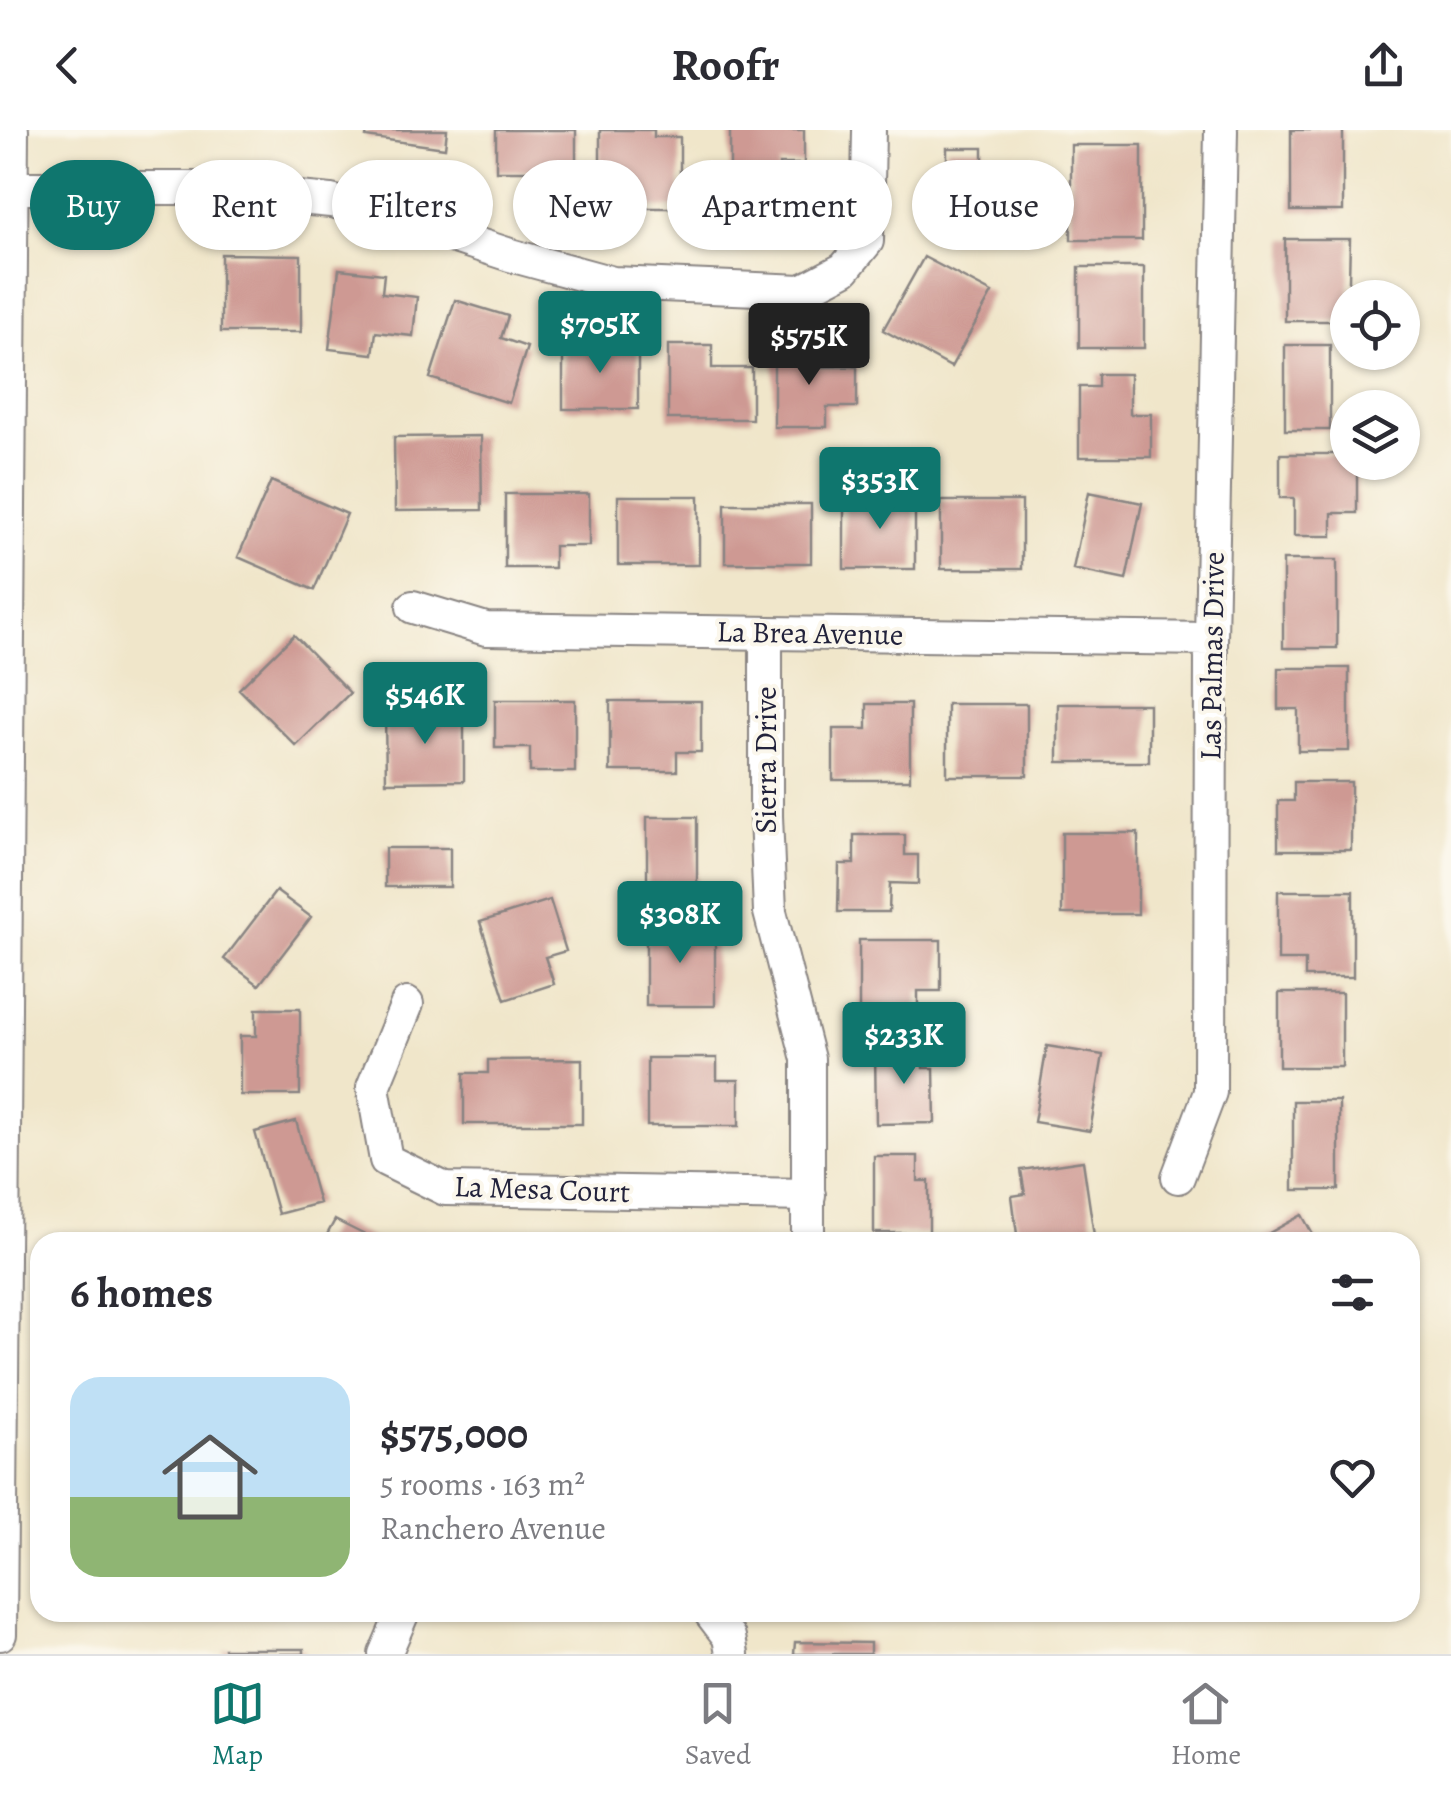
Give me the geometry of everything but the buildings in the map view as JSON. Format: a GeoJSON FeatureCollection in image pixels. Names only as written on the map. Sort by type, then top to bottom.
{"type":"FeatureCollection","features":[{"type":"Feature","properties":{"kind":"street"},"geometry":{"type":"LineString","coordinates":[[0,1634],[12,130]]}},
{"type":"Feature","properties":{"kind":"street"},"geometry":{"type":"LineString","coordinates":[[12,188],[193,188],[331,201],[613,282],[802,291],[844,269],[867,241],[869,130]]}},
{"type":"Feature","properties":{"kind":"street","name":"Las Palmas Drive"},"geometry":{"type":"LineString","coordinates":[[1178,1176],[1210,1092],[1211,638],[1222,130]]}},
{"type":"Feature","properties":{"kind":"street","name":"La Brea Avenue"},"geometry":{"type":"LineString","coordinates":[[413,607],[486,629],[1211,638]]}},
{"type":"Feature","properties":{"kind":"street","name":"Sierra Drive"},"geometry":{"type":"LineString","coordinates":[[766,633],[770,912],[808,1060],[808,1232]]}},
{"type":"Feature","properties":{"kind":"street","name":"La Mesa Court"},"geometry":{"type":"LineString","coordinates":[[407,1004],[373,1087],[386,1160],[445,1189],[809,1195]]}},
{"type":"Feature","properties":{"kind":"street"},"geometry":{"type":"LineString","coordinates":[[384,1654],[398,1622]]}},
{"type":"Feature","properties":{"kind":"street"},"geometry":{"type":"LineString","coordinates":[[718,1622],[729,1637],[732,1654]]}}]}
